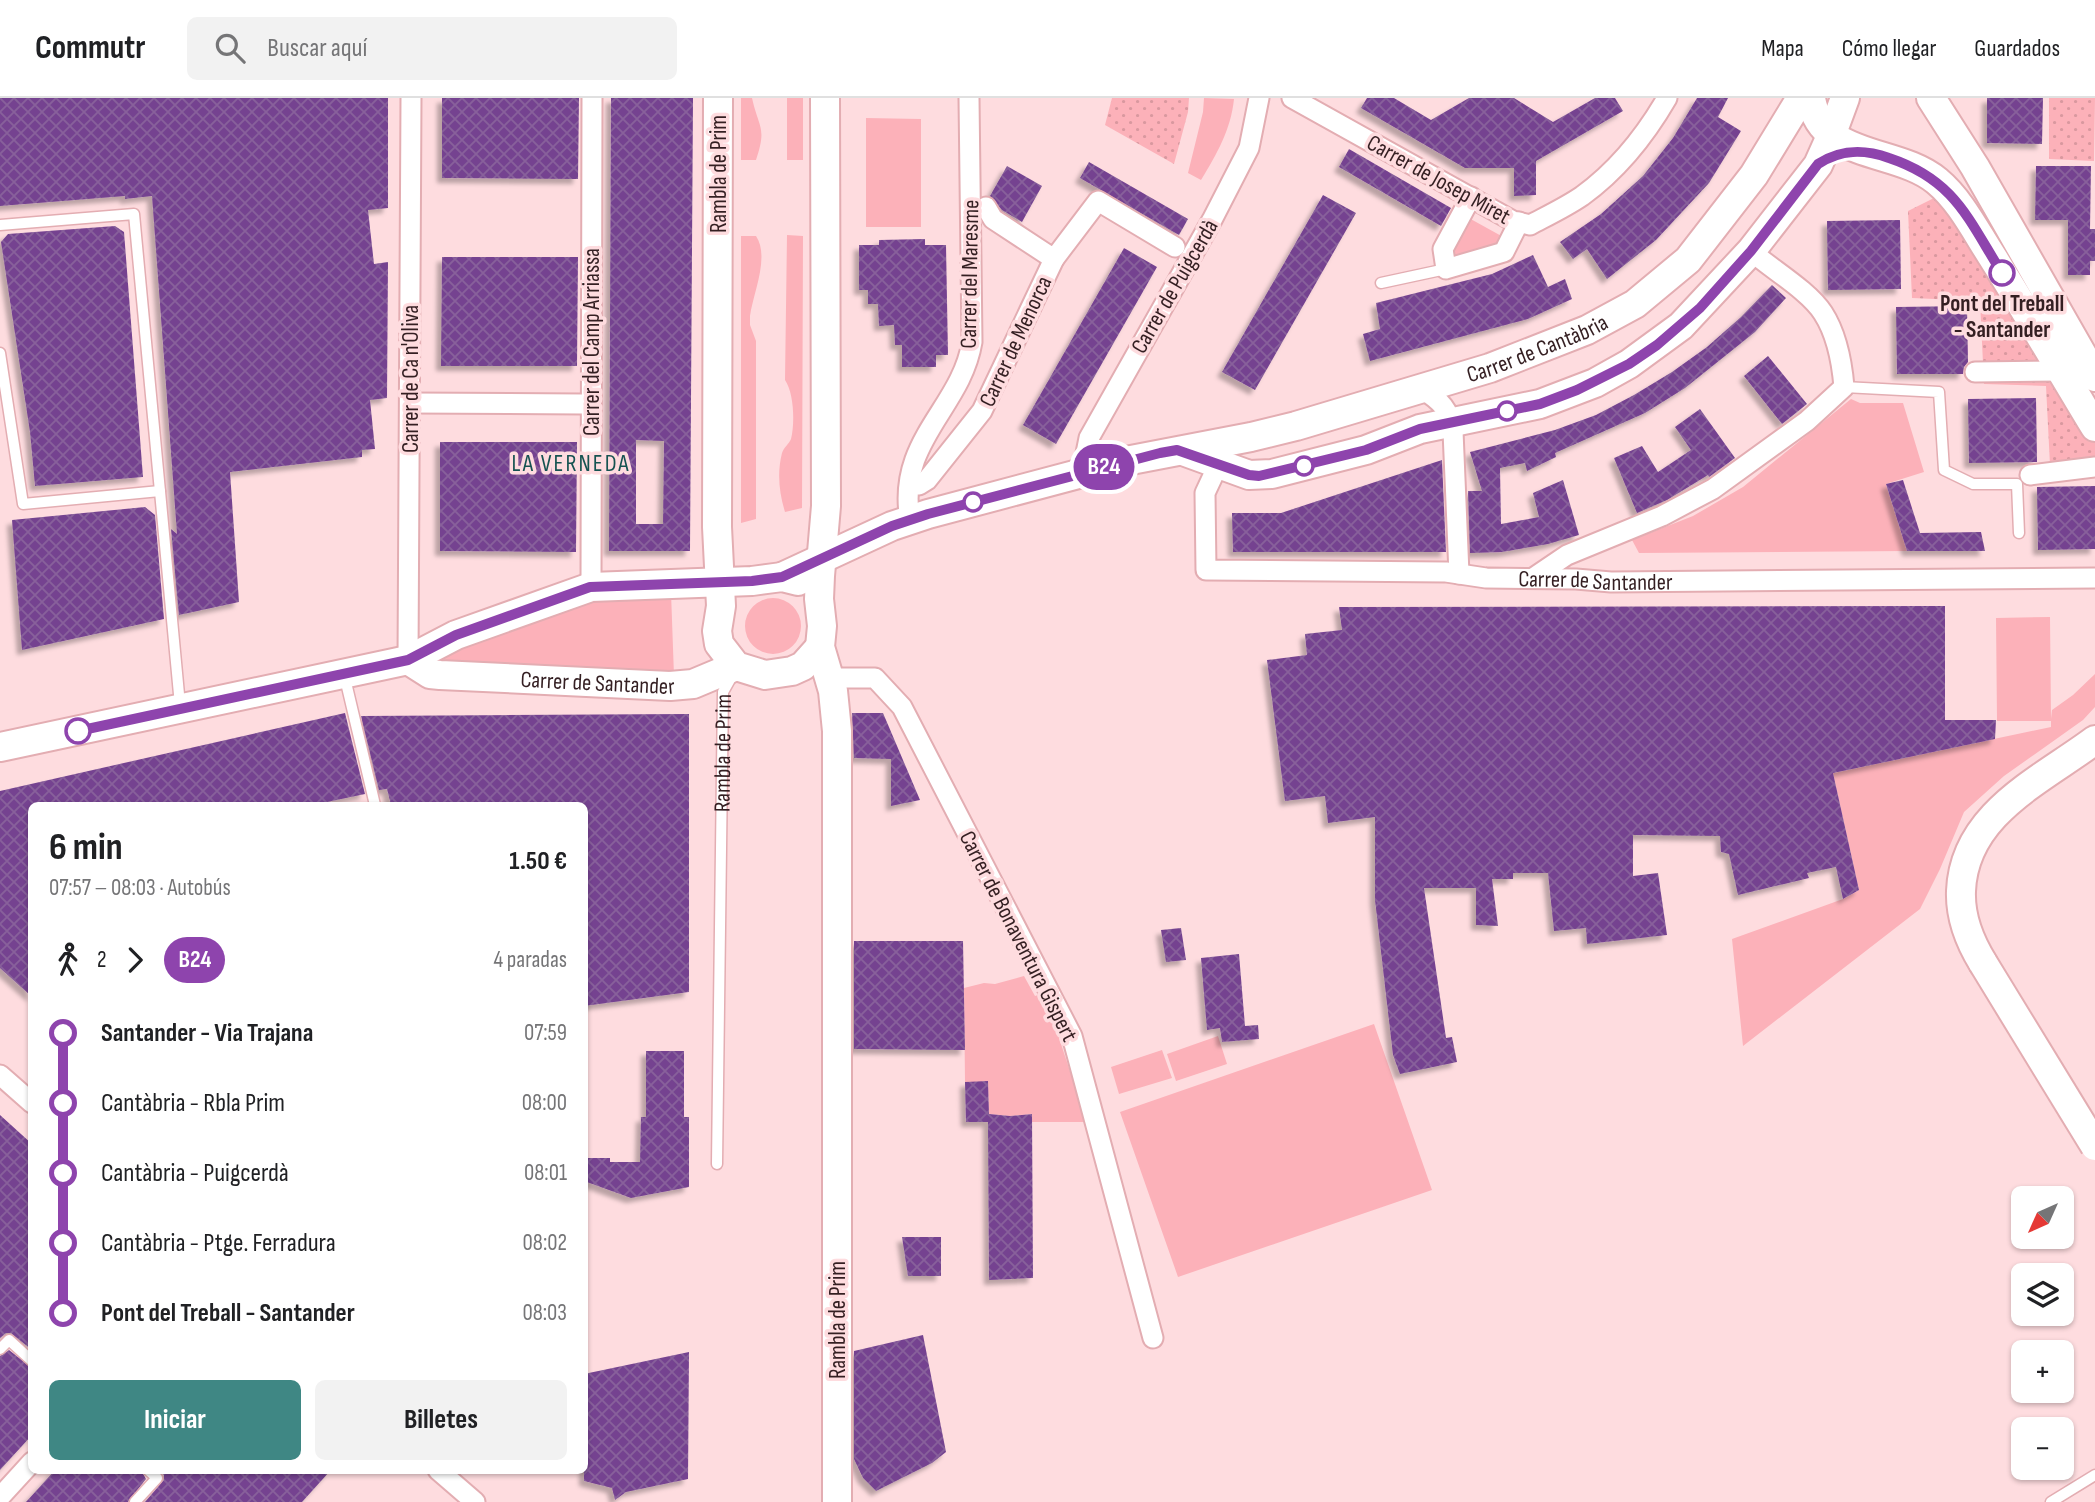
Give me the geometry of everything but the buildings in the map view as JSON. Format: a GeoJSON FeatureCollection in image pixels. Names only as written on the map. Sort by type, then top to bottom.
{"type":"FeatureCollection","features":[{"type":"Feature","properties":{"kind":"street","name":"Carrer de Ca n'Oliva"},"geometry":{"type":"LineString","coordinates":[[408,660],[411,98]]}},
{"type":"Feature","properties":{"kind":"street","name":"Carrer del Camp Arriassa"},"geometry":{"type":"LineString","coordinates":[[590,587],[592,98]]}},
{"type":"Feature","properties":{"kind":"street","name":"Rambla de Prim"},"geometry":{"type":"LineString","coordinates":[[718,98],[720,594],[717,620],[719,644],[736,666]]}},
{"type":"Feature","properties":{"kind":"street"},"geometry":{"type":"LineString","coordinates":[[736,666],[765,675],[792,671],[803,666],[820,647],[822,626],[819,600],[826,506],[825,98]]}},
{"type":"Feature","properties":{"kind":"street","name":"Carrer del Maresme"},"geometry":{"type":"LineString","coordinates":[[910,520],[907,505],[914,458],[965,368],[972,342],[969,98]]}},
{"type":"Feature","properties":{"kind":"street","name":"Carrer de Puigcerdà"},"geometry":{"type":"LineString","coordinates":[[1088,471],[1086,453],[1089,438],[1212,220],[1249,148],[1259,98]]}},
{"type":"Feature","properties":{"kind":"street","name":"Carrer de Josep Miret"},"geometry":{"type":"LineString","coordinates":[[1292,98],[1471,197],[1530,225],[1581,197],[1623,161],[1667,98]]}},
{"type":"Feature","properties":{"kind":"street","name":"Carrer de Cantàbria"},"geometry":{"type":"LineString","coordinates":[[782,577],[910,520],[1088,471],[1177,450],[1251,437],[1490,368],[1587,330],[1635,304],[1688,260],[1755,175],[1801,98]]}},
{"type":"Feature","properties":{"kind":"street"},"geometry":{"type":"LineString","coordinates":[[1811,98],[1816,117],[1831,136],[1861,150],[1910,165],[1935,179],[1947,190],[1961,207],[2095,427]]}},
{"type":"Feature","properties":{"kind":"street","name":"Carrer de Cantàbria"},"geometry":{"type":"LineString","coordinates":[[1177,450],[1249,475],[1272,474],[1366,450],[1408,433],[1540,404],[1577,390],[1629,364],[1681,326],[1751,251],[1818,164],[1845,98]]}},
{"type":"Feature","properties":{"kind":"street"},"geometry":{"type":"LineString","coordinates":[[1931,98],[1975,167],[2095,377]]}},
{"type":"Feature","properties":{"kind":"street"},"geometry":{"type":"LineString","coordinates":[[1818,164],[1829,157],[1861,150]]}},
{"type":"Feature","properties":{"kind":"street"},"geometry":{"type":"LineString","coordinates":[[1471,197],[1443,249],[1446,269],[1504,252],[1519,222]]}},
{"type":"Feature","properties":{"kind":"street","name":"Carrer de Menorca"},"geometry":{"type":"LineString","coordinates":[[919,485],[982,411],[1054,258],[1098,201],[1175,247]]}},
{"type":"Feature","properties":{"kind":"street","name":"Carrer de Menorca"},"geometry":{"type":"LineString","coordinates":[[986,206],[993,219],[1054,258]]}},
{"type":"Feature","properties":{"kind":"street"},"geometry":{"type":"LineString","coordinates":[[1533,578],[1567,555],[1662,516],[1713,489],[1807,421],[1844,387],[1843,366],[1822,312],[1751,251]]}},
{"type":"Feature","properties":{"kind":"street"},"geometry":{"type":"LineString","coordinates":[[1975,372],[2061,371]]}},
{"type":"Feature","properties":{"kind":"street"},"geometry":{"type":"LineString","coordinates":[[1422,389],[1442,402],[1451,422],[1455,446],[1459,574]]}},
{"type":"Feature","properties":{"kind":"street"},"geometry":{"type":"LineString","coordinates":[[410,403],[583,404]]}},
{"type":"Feature","properties":{"kind":"street","name":"Carrer de Santander"},"geometry":{"type":"LineString","coordinates":[[1219,463],[1205,493],[1206,570],[1459,574],[1486,578],[1638,582],[2095,578]]}},
{"type":"Feature","properties":{"kind":"street"},"geometry":{"type":"LineString","coordinates":[[2030,475],[2095,467]]}},
{"type":"Feature","properties":{"kind":"street"},"geometry":{"type":"LineString","coordinates":[[0,747],[408,660],[456,635],[590,587],[720,594],[752,581],[782,577],[806,585],[819,600]]}},
{"type":"Feature","properties":{"kind":"street","name":"Rambla de Prim"},"geometry":{"type":"LineString","coordinates":[[820,647],[830,677],[837,731],[837,1502]]}},
{"type":"Feature","properties":{"kind":"street","name":"Carrer de Santander"},"geometry":{"type":"LineString","coordinates":[[408,660],[430,674],[440,675],[670,686],[692,684],[736,666]]}},
{"type":"Feature","properties":{"kind":"street"},"geometry":{"type":"LineString","coordinates":[[792,671],[830,677]]}},
{"type":"Feature","properties":{"kind":"street","name":"Carrer de Bonaventura Gispert"},"geometry":{"type":"LineString","coordinates":[[830,677],[875,678],[902,707],[1072,1036],[1153,1338]]}},
{"type":"Feature","properties":{"kind":"street"},"geometry":{"type":"LineString","coordinates":[[2095,740],[2003,806],[1978,834],[1967,857],[1962,878],[1962,913],[1983,963],[2095,1146]]}},
{"type":"Feature","properties":{"kind":"street"},"geometry":{"type":"LineString","coordinates":[[1,1080],[28,1100]]}},
{"type":"Feature","properties":{"kind":"street"},"geometry":{"type":"LineString","coordinates":[[0,1497],[28,1466]]}},
{"type":"Feature","properties":{"kind":"street"},"geometry":{"type":"LineString","coordinates":[[443,1474],[475,1502]]}},
{"type":"Feature","properties":{"kind":"lane"},"geometry":{"type":"LineString","coordinates":[[0,225],[134,214],[180,709]]}},
{"type":"Feature","properties":{"kind":"lane"},"geometry":{"type":"LineString","coordinates":[[1381,283],[1446,269]]}},
{"type":"Feature","properties":{"kind":"lane"},"geometry":{"type":"LineString","coordinates":[[0,353],[23,503],[160,491]]}},
{"type":"Feature","properties":{"kind":"lane"},"geometry":{"type":"LineString","coordinates":[[1844,387],[1939,392],[1944,470],[1973,484],[2017,484],[2019,533]]}},
{"type":"Feature","properties":{"kind":"lane","name":"Rambla de Prim"},"geometry":{"type":"LineString","coordinates":[[717,1164],[723,692],[736,666]]}},
{"type":"Feature","properties":{"kind":"lane"},"geometry":{"type":"LineString","coordinates":[[344,674],[374,802]]}},
{"type":"Feature","properties":{"kind":"lane"},"geometry":{"type":"LineString","coordinates":[[0,1349],[9,1340],[28,1357]]}},
{"type":"Feature","properties":{"kind":"lane"},"geometry":{"type":"LineString","coordinates":[[135,1502],[157,1478],[152,1474]]}},
{"type":"Feature","properties":{"kind":"lane"},"geometry":{"type":"LineString","coordinates":[[2051,1502],[2095,1475]]}},
{"type":"Feature","properties":{"kind":"shaded area"},"geometry":{"type":"Polygon","coordinates":[[[741,98],[752,98],[761,128],[756,160],[741,160],[741,98]]]}},
{"type":"Feature","properties":{"kind":"shaded area"},"geometry":{"type":"Polygon","coordinates":[[[787,98],[803,98],[803,160],[787,160],[787,98]]]}},
{"type":"Feature","properties":{"kind":"shaded area"},"geometry":{"type":"Polygon","coordinates":[[[1112,98],[1189,98],[1188,112],[1174,164],[1105,125],[1112,98]]]}},
{"type":"Feature","properties":{"kind":"shaded area"},"geometry":{"type":"Polygon","coordinates":[[[1204,98],[1234,99],[1230,121],[1222,141],[1201,180],[1188,173],[1204,98]]]}},
{"type":"Feature","properties":{"kind":"shaded area"},"geometry":{"type":"Polygon","coordinates":[[[2049,98],[2095,98],[2094,161],[2049,159],[2049,98]]]}},
{"type":"Feature","properties":{"kind":"shaded area"},"geometry":{"type":"Polygon","coordinates":[[[866,118],[921,119],[921,227],[866,227],[866,118]]]}},
{"type":"Feature","properties":{"kind":"shaded area"},"geometry":{"type":"Polygon","coordinates":[[[1936,197],[1949,203],[2095,441],[2095,466],[2050,465],[2046,386],[1984,384],[1980,301],[1912,298],[1908,211],[1936,197]]]}},
{"type":"Feature","properties":{"kind":"shaded area"},"geometry":{"type":"Polygon","coordinates":[[[1467,217],[1505,238],[1496,248],[1454,261],[1446,255],[1467,217]]]}},
{"type":"Feature","properties":{"kind":"shaded area"},"geometry":{"type":"Polygon","coordinates":[[[787,235],[803,236],[802,508],[785,512],[779,475],[782,453],[791,439],[793,417],[792,400],[785,380],[787,235]]]}},
{"type":"Feature","properties":{"kind":"shaded area"},"geometry":{"type":"Polygon","coordinates":[[[741,236],[756,236],[760,245],[761,264],[750,316],[750,325],[756,341],[756,519],[741,523],[741,236]]]}},
{"type":"Feature","properties":{"kind":"shaded area"},"geometry":{"type":"Polygon","coordinates":[[[1851,399],[1860,403],[1903,403],[1924,472],[1886,484],[1907,551],[1639,553],[1632,540],[1693,516],[1743,487],[1851,399]]]}},
{"type":"Feature","properties":{"kind":"shaded area"},"geometry":{"type":"Polygon","coordinates":[[[671,592],[674,676],[436,665],[432,653],[594,598],[671,592]]]}},
{"type":"Feature","properties":{"kind":"shaded area"},"geometry":{"type":"Polygon","coordinates":[[[767,598],[779,598],[789,602],[797,610],[801,626],[797,642],[789,650],[779,654],[767,654],[757,650],[749,642],[745,632],[745,620],[749,610],[757,602],[767,598]]]}},
{"type":"Feature","properties":{"kind":"shaded area"},"geometry":{"type":"Polygon","coordinates":[[[2050,617],[2051,719],[2052,710],[2095,674],[2095,707],[2083,720],[2004,776],[1964,812],[1920,909],[1743,1046],[1732,939],[1843,899],[1859,890],[1833,773],[2051,727],[2051,721],[1997,721],[1996,618],[2050,617]]]}},
{"type":"Feature","properties":{"kind":"shaded area"},"geometry":{"type":"Polygon","coordinates":[[[1024,976],[1035,996],[1044,993],[1072,1077],[1076,1079],[1087,1122],[1032,1122],[1032,1114],[989,1114],[988,1082],[965,1082],[964,988],[984,983],[995,984],[1024,976]]]}},
{"type":"Feature","properties":{"kind":"shaded area"},"geometry":{"type":"Polygon","coordinates":[[[1374,1024],[1432,1190],[1178,1277],[1120,1112],[1374,1024]]]}},
{"type":"Feature","properties":{"kind":"shaded area"},"geometry":{"type":"Polygon","coordinates":[[[1218,1036],[1227,1064],[1176,1081],[1167,1054],[1218,1036]]]}},
{"type":"Feature","properties":{"kind":"shaded area"},"geometry":{"type":"Polygon","coordinates":[[[1162,1050],[1172,1078],[1119,1094],[1111,1067],[1162,1050]]]}},
{"type":"Feature","properties":{"kind":"bus line","name":"B24"},"geometry":{"type":"LineString","coordinates":[[78,731],[408,660],[456,635],[590,587],[752,581],[782,577],[892,526],[928,514],[1160,453],[1177,450],[1259,476],[1366,450],[1420,429],[1540,404],[1595,383],[1629,364],[1681,326],[1751,251],[1818,164],[1829,157],[1850,151],[1876,153],[1910,165],[1935,179],[1961,207],[2002,273]]}},
{"type":"Feature","properties":{"kind":"place","name":"Pont del Treball - Santander"},"geometry":{"type":"Point","coordinates":[2002,273]}},
{"type":"Feature","properties":{"kind":"district","name":"LA VERNEDA"},"geometry":{"type":"Point","coordinates":[571,463]}}]}
